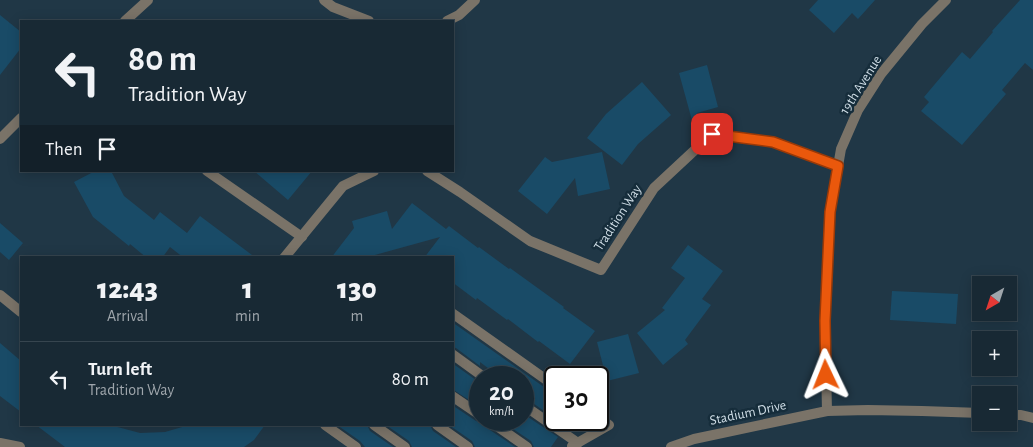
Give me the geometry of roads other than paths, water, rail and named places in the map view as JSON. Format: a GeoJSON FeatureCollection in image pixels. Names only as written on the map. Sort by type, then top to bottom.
{"type":"FeatureCollection","features":[{"type":"Feature","properties":{"kind":"street"},"geometry":{"type":"LineString","coordinates":[[126,20],[148,0]]}},
{"type":"Feature","properties":{"kind":"street"},"geometry":{"type":"LineString","coordinates":[[324,0],[333,7],[366,20]]}},
{"type":"Feature","properties":{"kind":"street"},"geometry":{"type":"LineString","coordinates":[[449,20],[459,15],[475,0]]}},
{"type":"Feature","properties":{"kind":"street","name":"19th Avenue"},"geometry":{"type":"LineString","coordinates":[[827,411],[825,321],[830,212],[841,149],[858,110],[881,74],[922,24],[946,0]]}},
{"type":"Feature","properties":{"kind":"street"},"geometry":{"type":"LineString","coordinates":[[0,139],[20,119]]}},
{"type":"Feature","properties":{"kind":"street","name":"Tradition Way"},"geometry":{"type":"LineString","coordinates":[[429,172],[530,241],[601,270],[654,188],[712,134],[773,142],[838,166]]}},
{"type":"Feature","properties":{"kind":"street"},"geometry":{"type":"LineString","coordinates":[[208,172],[302,236]]}},
{"type":"Feature","properties":{"kind":"street"},"geometry":{"type":"LineString","coordinates":[[286,256],[343,186],[372,172]]}},
{"type":"Feature","properties":{"kind":"street"},"geometry":{"type":"LineString","coordinates":[[0,295],[20,311]]}},
{"type":"Feature","properties":{"kind":"street"},"geometry":{"type":"LineString","coordinates":[[454,314],[544,378]]}},
{"type":"Feature","properties":{"kind":"street"},"geometry":{"type":"LineString","coordinates":[[454,355],[469,366]]}},
{"type":"Feature","properties":{"kind":"street"},"geometry":{"type":"LineString","coordinates":[[454,397],[469,408]]}},
{"type":"Feature","properties":{"kind":"street","name":"Stadium Drive"},"geometry":{"type":"LineString","coordinates":[[671,447],[694,438],[827,411],[922,410],[972,413]]}},
{"type":"Feature","properties":{"kind":"street"},"geometry":{"type":"LineString","coordinates":[[534,413],[574,445],[598,431]]}},
{"type":"Feature","properties":{"kind":"street"},"geometry":{"type":"LineString","coordinates":[[1017,415],[1033,418]]}},
{"type":"Feature","properties":{"kind":"street"},"geometry":{"type":"LineString","coordinates":[[326,426],[356,447]]}},
{"type":"Feature","properties":{"kind":"street"},"geometry":{"type":"LineString","coordinates":[[375,426],[405,447]]}},
{"type":"Feature","properties":{"kind":"street"},"geometry":{"type":"LineString","coordinates":[[438,426],[468,447]]}},
{"type":"Feature","properties":{"kind":"street"},"geometry":{"type":"LineString","coordinates":[[504,431],[527,447]]}},
{"type":"Feature","properties":{"kind":"street"},"geometry":{"type":"LineString","coordinates":[[0,443],[20,447]]}}]}
